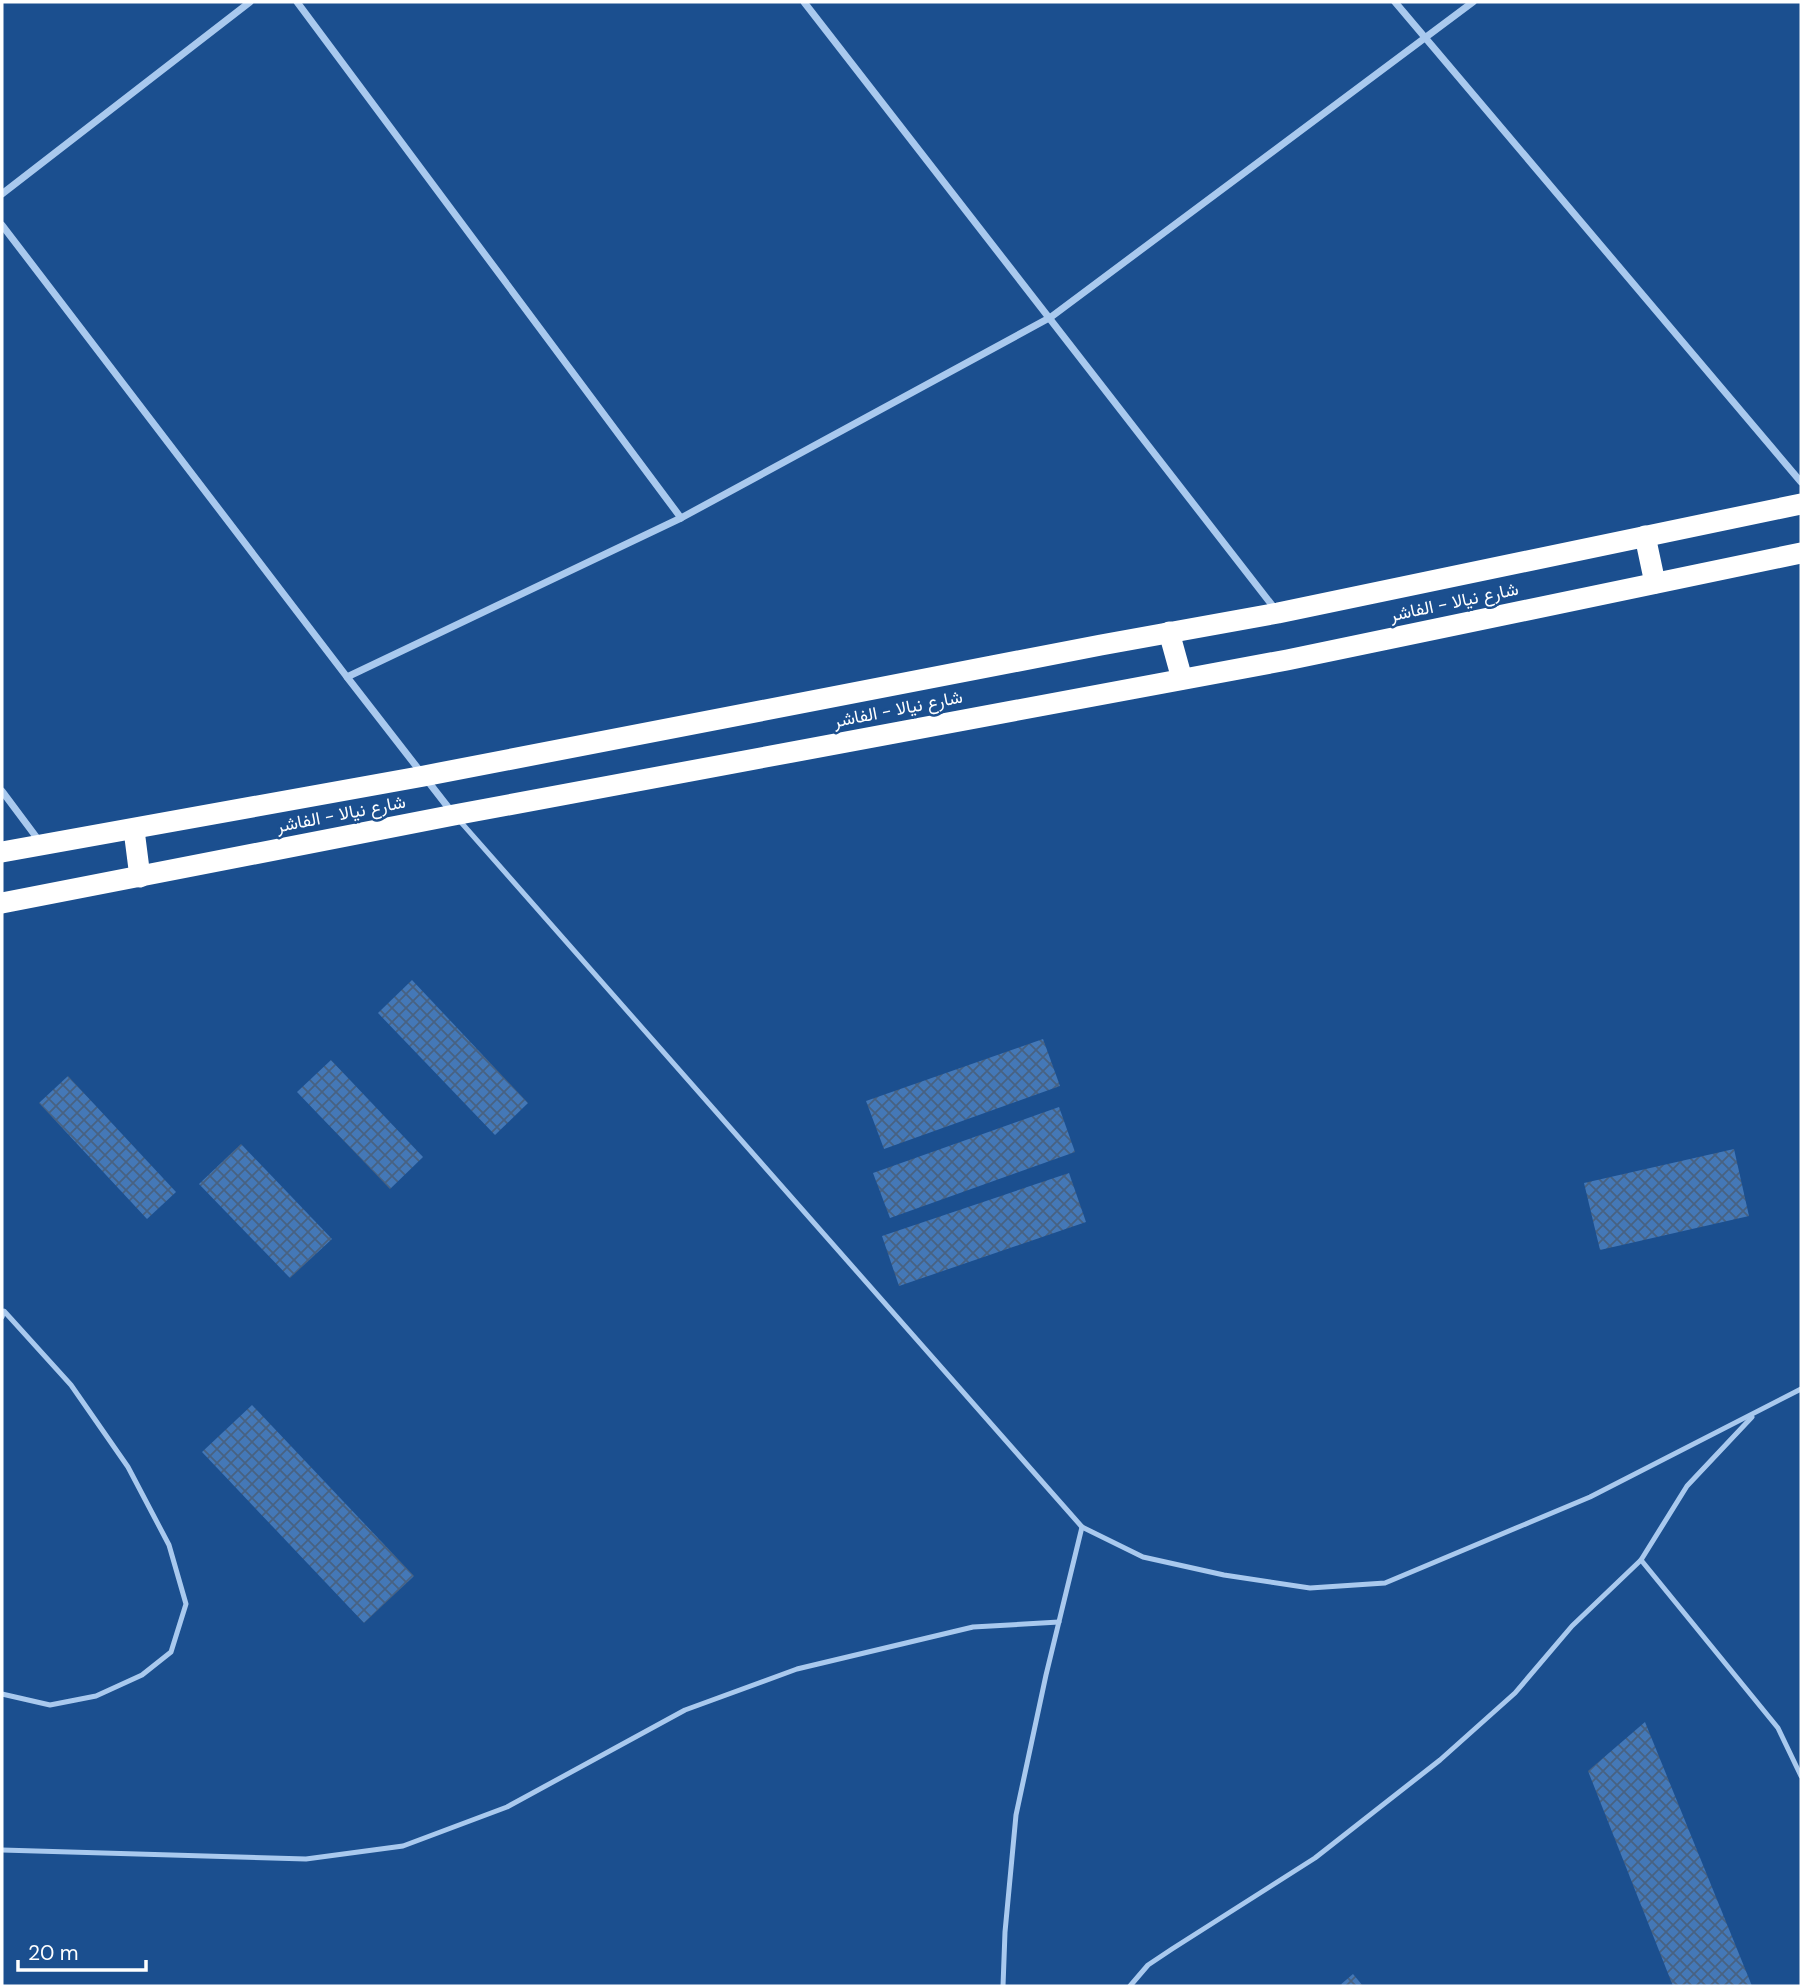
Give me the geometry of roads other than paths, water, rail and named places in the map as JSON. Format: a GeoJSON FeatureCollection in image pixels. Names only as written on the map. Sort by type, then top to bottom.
{"type":"FeatureCollection","features":[{"type":"Feature","properties":{"kind":"highway","name":"شارع نيالا - الفاشر"},"geometry":{"type":"LineString","coordinates":[[2,852],[424,776],[1278,613],[1801,504]]}},
{"type":"Feature","properties":{"kind":"highway"},"geometry":{"type":"LineString","coordinates":[[1645,536],[1655,583]]}},
{"type":"Feature","properties":{"kind":"highway","name":"شارع نيالا - الفاشر"},"geometry":{"type":"LineString","coordinates":[[2,903],[454,815],[1287,660],[1801,553]]}},
{"type":"Feature","properties":{"kind":"highway"},"geometry":{"type":"LineString","coordinates":[[1169,632],[1182,679]]}},
{"type":"Feature","properties":{"kind":"highway"},"geometry":{"type":"LineString","coordinates":[[134,830],[140,877]]}},
{"type":"Feature","properties":{"kind":"street"},"geometry":{"type":"LineString","coordinates":[[2,194],[250,2]]}},
{"type":"Feature","properties":{"kind":"street"},"geometry":{"type":"LineString","coordinates":[[297,2],[681,518]]}},
{"type":"Feature","properties":{"kind":"street"},"geometry":{"type":"LineString","coordinates":[[804,2],[1278,613]]}},
{"type":"Feature","properties":{"kind":"street"},"geometry":{"type":"LineString","coordinates":[[1395,2],[1801,482]]}},
{"type":"Feature","properties":{"kind":"street"},"geometry":{"type":"LineString","coordinates":[[347,677],[681,518],[1051,317],[1473,2]]}},
{"type":"Feature","properties":{"kind":"street"},"geometry":{"type":"LineString","coordinates":[[2,225],[454,815]]}},
{"type":"Feature","properties":{"kind":"street"},"geometry":{"type":"LineString","coordinates":[[2,790],[42,845]]}},
{"type":"Feature","properties":{"kind":"lane"},"geometry":{"type":"LineString","coordinates":[[454,815],[1082,1527],[1143,1557],[1224,1575],[1310,1588],[1385,1583],[1590,1497],[1801,1389]]}},
{"type":"Feature","properties":{"kind":"lane"},"geometry":{"type":"LineString","coordinates":[[2,1694],[50,1705],[96,1696],[142,1675],[171,1652],[186,1604],[169,1545],[128,1467],[71,1385],[3,1312]]}},
{"type":"Feature","properties":{"kind":"lane"},"geometry":{"type":"LineString","coordinates":[[1130,1986],[1148,1965],[1315,1858],[1440,1760],[1515,1693],[1572,1626],[1641,1560],[1687,1486],[1754,1414]]}},
{"type":"Feature","properties":{"kind":"lane"},"geometry":{"type":"LineString","coordinates":[[1003,1986],[1016,1815],[1082,1527]]}},
{"type":"Feature","properties":{"kind":"lane"},"geometry":{"type":"LineString","coordinates":[[1641,1560],[1778,1728],[1801,1776]]}},
{"type":"Feature","properties":{"kind":"lane"},"geometry":{"type":"LineString","coordinates":[[2,1850],[306,1859],[403,1846],[507,1807],[685,1710],[797,1670],[972,1627],[1059,1622]]}}]}
